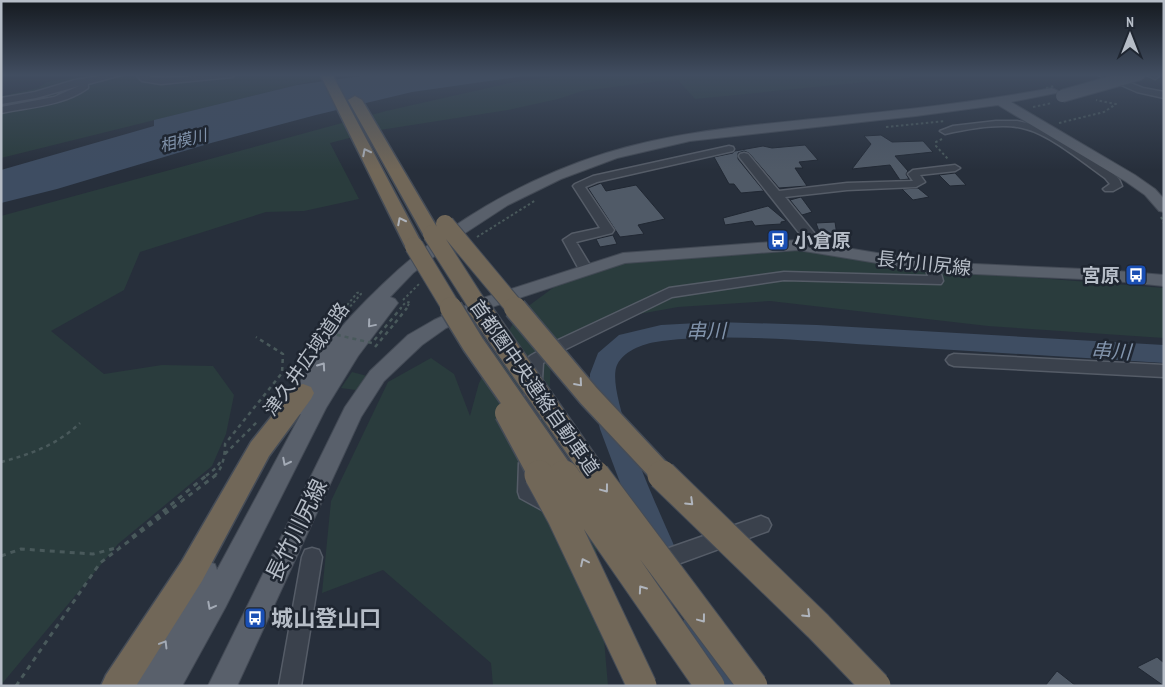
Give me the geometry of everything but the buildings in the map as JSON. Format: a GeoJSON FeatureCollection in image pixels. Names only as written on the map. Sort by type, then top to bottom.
{"type":"FeatureCollection","features":[{"type":"Feature","properties":{"kind":"highway","name":"首都圏中央連絡自動車道"},"geometry":{"type":"LineString","coordinates":[[342,106],[414,246],[473,344],[710,686]]}},
{"type":"Feature","properties":{"kind":"highway","name":"首都圏中央連絡自動車道"},"geometry":{"type":"LineString","coordinates":[[358,106],[388,159],[438,229],[496,335],[591,470],[753,686]]}},
{"type":"Feature","properties":{"kind":"highway"},"geometry":{"type":"LineString","coordinates":[[438,229],[638,450],[683,496],[843,649],[876,686]]}},
{"type":"Feature","properties":{"kind":"highway"},"geometry":{"type":"LineString","coordinates":[[473,344],[506,414],[562,517],[642,686]]}},
{"type":"Feature","properties":{"kind":"highway"},"geometry":{"type":"LineString","coordinates":[[117,686],[192,571],[260,449],[303,393]]}},
{"type":"Feature","properties":{"kind":"main road","name":"津久井広域道路"},"geometry":{"type":"LineString","coordinates":[[139,686],[206,573],[272,447],[303,393],[353,325],[402,273],[470,220],[507,198],[551,177],[614,154],[689,137],[986,106]]}},
{"type":"Feature","properties":{"kind":"main road","name":"津久井広域道路"},"geometry":{"type":"LineString","coordinates":[[166,686],[198,631],[307,420],[341,365],[367,329],[399,292],[453,245],[478,227],[520,201],[573,177],[609,163],[664,149],[722,139],[930,119],[995,106]]}},
{"type":"Feature","properties":{"kind":"main road"},"geometry":{"type":"LineString","coordinates":[[1008,106],[1078,151],[1136,182],[1150,192],[1164,208]]}},
{"type":"Feature","properties":{"kind":"main road","name":"長竹川尻線"},"geometry":{"type":"LineString","coordinates":[[222,686],[331,455],[352,413],[366,391],[398,354],[429,331],[466,311],[623,258],[642,255],[798,245],[817,246],[932,267],[1091,274],[1164,281]]}},
{"type":"Feature","properties":{"kind":"street"},"geometry":{"type":"LineString","coordinates":[[1,110],[18,106]]}},
{"type":"Feature","properties":{"kind":"street"},"geometry":{"type":"LineString","coordinates":[[945,126],[1026,124],[1078,151],[1104,170],[1115,182],[1116,186],[1109,189]]}},
{"type":"Feature","properties":{"kind":"street"},"geometry":{"type":"LineString","coordinates":[[586,270],[569,240],[608,230],[579,186],[594,179],[729,149]]}},
{"type":"Feature","properties":{"kind":"street"},"geometry":{"type":"LineString","coordinates":[[744,156],[817,246]]}},
{"type":"Feature","properties":{"kind":"street"},"geometry":{"type":"LineString","coordinates":[[777,195],[869,184],[916,184],[920,182],[914,174],[916,172],[955,168]]}},
{"type":"Feature","properties":{"kind":"street"},"geometry":{"type":"LineString","coordinates":[[761,525],[650,564],[526,492],[535,360],[561,345],[669,293],[784,276],[936,281],[932,267]]}},
{"type":"Feature","properties":{"kind":"street"},"geometry":{"type":"LineString","coordinates":[[954,360],[1164,371]]}},
{"type":"Feature","properties":{"kind":"street"},"geometry":{"type":"LineString","coordinates":[[290,686],[312,557]]}},
{"type":"Feature","properties":{"kind":"path"},"geometry":{"type":"LineString","coordinates":[[1029,109],[1035,106]]}},
{"type":"Feature","properties":{"kind":"path"},"geometry":{"type":"LineString","coordinates":[[1059,123],[1104,112],[1113,106]]}},
{"type":"Feature","properties":{"kind":"path"},"geometry":{"type":"LineString","coordinates":[[884,128],[945,126],[947,137],[936,142],[936,146],[955,165],[955,168]]}},
{"type":"Feature","properties":{"kind":"path"},"geometry":{"type":"LineString","coordinates":[[477,236],[517,210],[537,200]]}},
{"type":"Feature","properties":{"kind":"path"},"geometry":{"type":"LineString","coordinates":[[387,318],[424,280]]}},
{"type":"Feature","properties":{"kind":"path"},"geometry":{"type":"LineString","coordinates":[[312,348],[357,293],[360,292],[362,294],[329,334],[372,344],[405,303],[410,302],[372,350]]}},
{"type":"Feature","properties":{"kind":"path"},"geometry":{"type":"LineString","coordinates":[[16,686],[100,563],[218,473],[225,454],[225,444],[282,373],[283,354],[256,337]]}},
{"type":"Feature","properties":{"kind":"path"},"geometry":{"type":"LineString","coordinates":[[367,344],[372,337]]}},
{"type":"Feature","properties":{"kind":"path"},"geometry":{"type":"LineString","coordinates":[[1,462],[52,445],[67,437],[80,423]]}},
{"type":"Feature","properties":{"kind":"path"},"geometry":{"type":"LineString","coordinates":[[1,556],[21,549],[93,554],[120,547],[217,467],[225,454]]}},
{"type":"Feature","properties":{"kind":"shaded area"},"geometry":{"type":"Polygon","coordinates":[[[1,106],[211,106],[1,158],[1,106]]]}},
{"type":"Feature","properties":{"kind":"shaded area"},"geometry":{"type":"Polygon","coordinates":[[[408,106],[526,106],[380,130],[330,143],[359,199],[304,211],[266,212],[140,252],[124,290],[51,331],[104,374],[162,365],[213,366],[234,395],[226,434],[212,466],[118,544],[1,685],[1,216],[408,106]]]}},
{"type":"Feature","properties":{"kind":"shaded area"},"geometry":{"type":"Polygon","coordinates":[[[814,249],[911,268],[1164,288],[1164,338],[988,326],[770,301],[678,307],[639,314],[582,333],[551,359],[546,467],[596,546],[608,686],[493,686],[491,663],[383,570],[322,593],[331,501],[388,382],[431,358],[454,374],[470,416],[479,383],[519,313],[569,276],[643,259],[814,249]]]}},
{"type":"Feature","properties":{"kind":"shaded area"},"geometry":{"type":"Polygon","coordinates":[[[352,372],[367,376],[356,390],[341,388],[352,372]]]}},
{"type":"Feature","properties":{"kind":"water","name":"相模川"},"geometry":{"type":"Polygon","coordinates":[[[211,106],[353,106],[211,143],[57,189],[1,203],[1,170],[154,126],[154,120],[211,106]]]}},
{"type":"Feature","properties":{"kind":"waterway","name":"串川"},"geometry":{"type":"LineString","coordinates":[[660,550],[613,429],[603,388],[602,374],[607,359],[627,341],[661,333],[716,330],[817,333],[1164,354]]}},
{"type":"Feature","properties":{"kind":"waterway","name":"串川"},"geometry":{"type":"LineString","coordinates":[[699,624],[707,641],[721,686]]}},
{"type":"Feature","properties":{"kind":"place","name":"小倉原"},"geometry":{"type":"Point","coordinates":[778,240]}},
{"type":"Feature","properties":{"kind":"place","name":"宮原"},"geometry":{"type":"Point","coordinates":[1136,275]}},
{"type":"Feature","properties":{"kind":"place","name":"城山登山口"},"geometry":{"type":"Point","coordinates":[255,618]}}]}
